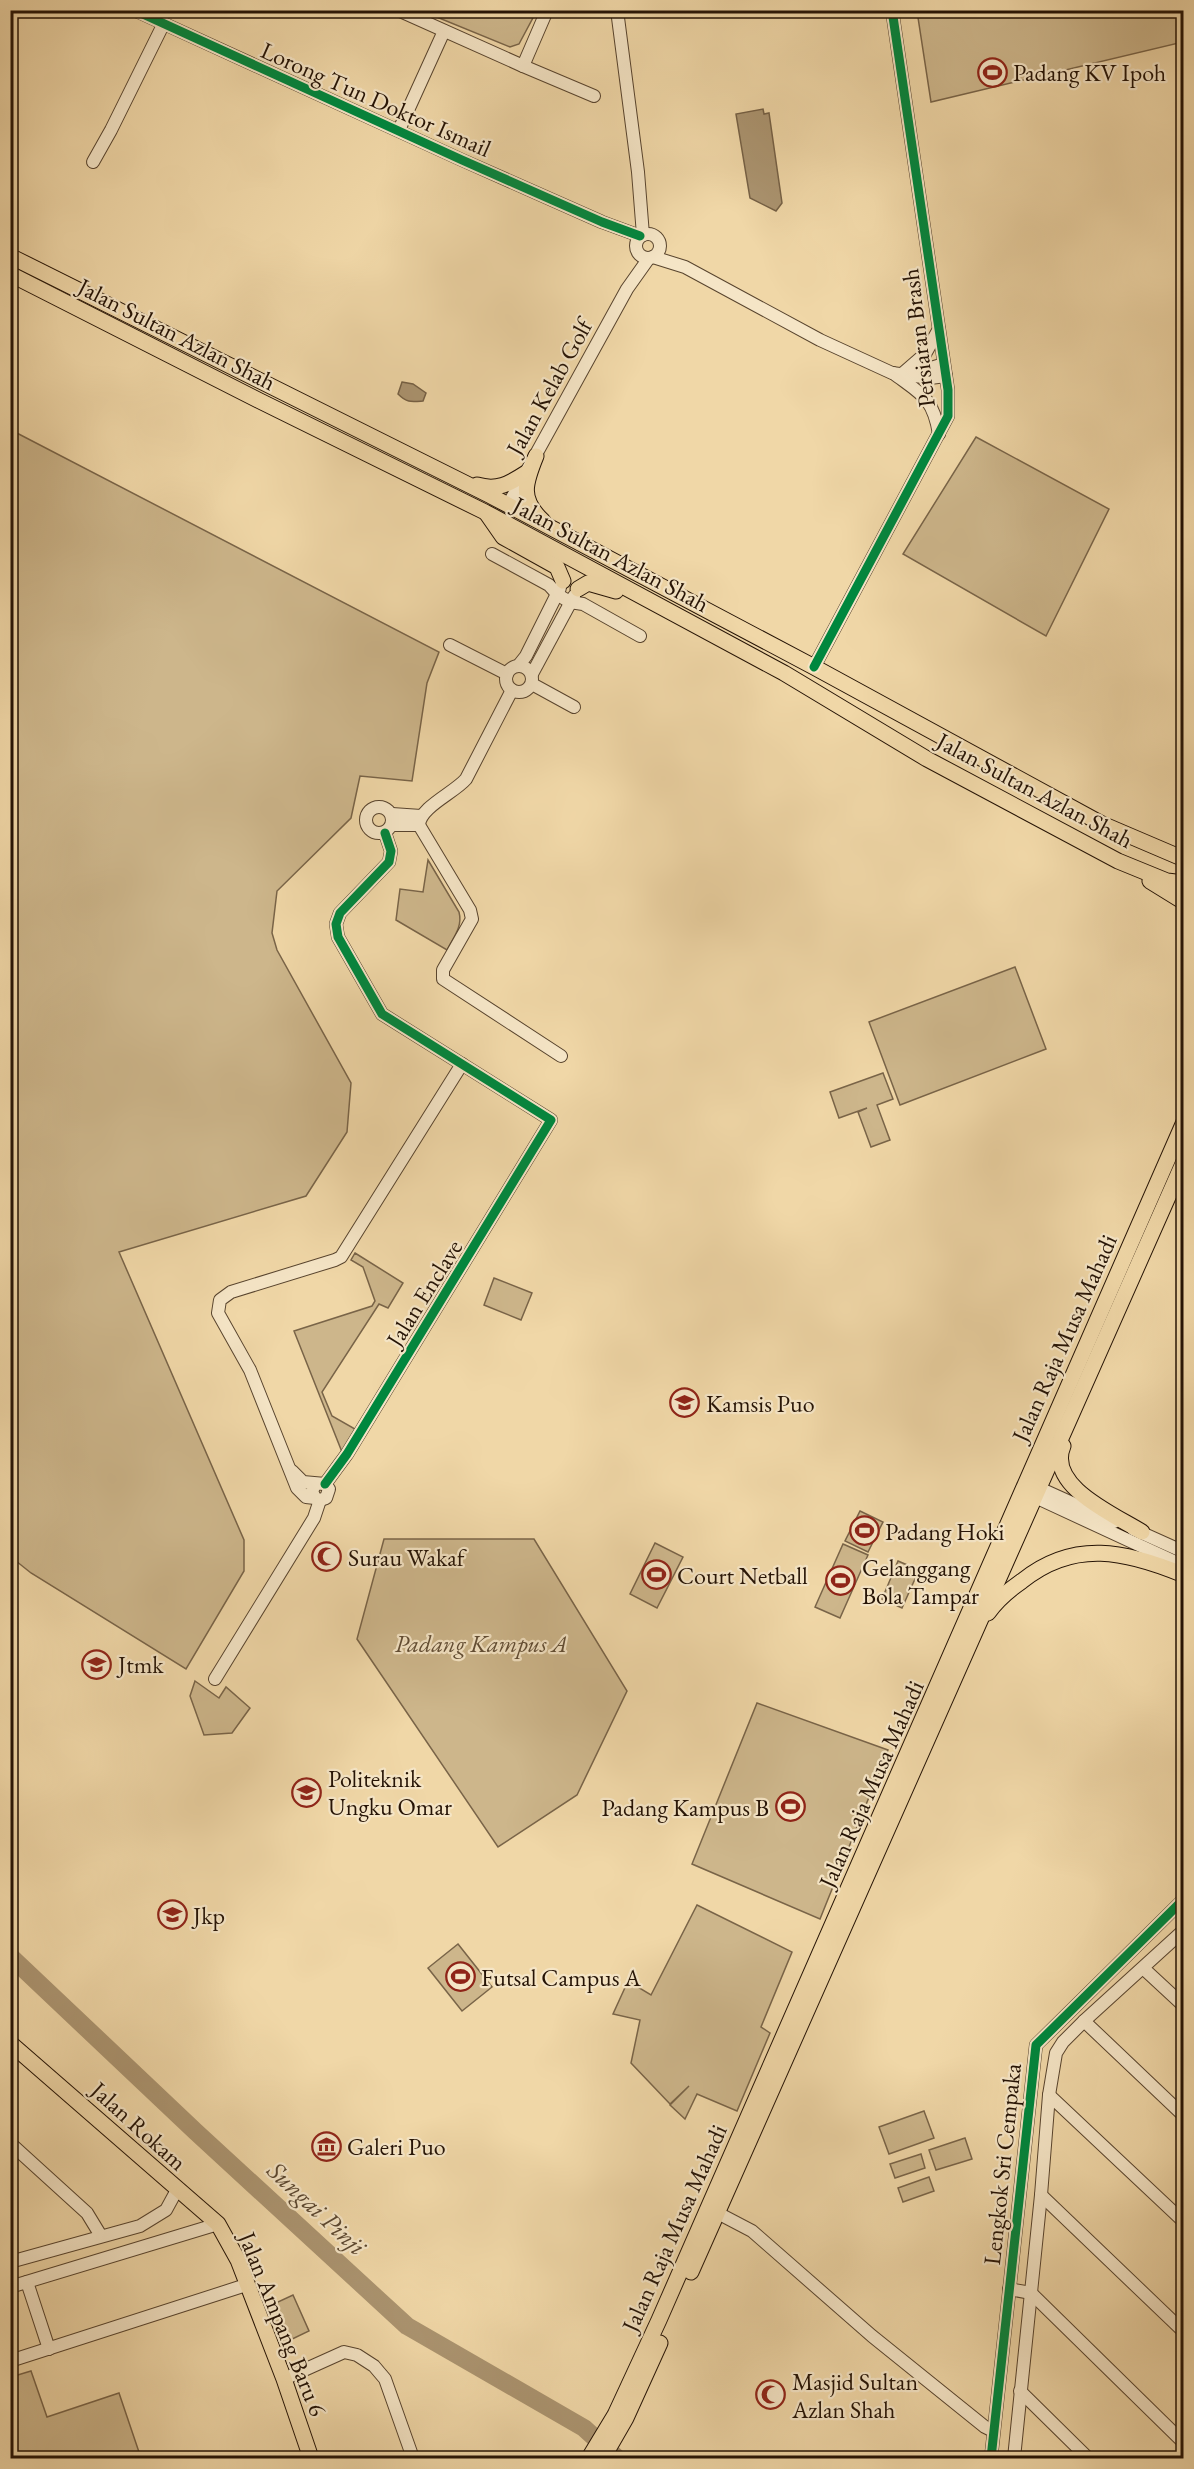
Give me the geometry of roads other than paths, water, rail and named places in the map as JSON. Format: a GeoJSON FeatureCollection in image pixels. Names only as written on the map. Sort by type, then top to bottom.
{"type":"FeatureCollection","features":[{"type":"Feature","properties":{"kind":"main road","name":"Jalan Sultan Azlan Shah"},"geometry":{"type":"LineString","coordinates":[[10,256],[508,505],[814,667],[1102,824],[1182,859]]}},
{"type":"Feature","properties":{"kind":"main road","name":"Jalan Sultan Azlan Shah"},"geometry":{"type":"LineString","coordinates":[[10,274],[485,512],[784,673],[935,763],[1118,861],[1167,881],[1184,883]]}},
{"type":"Feature","properties":{"kind":"main road"},"geometry":{"type":"LineString","coordinates":[[536,456],[526,482],[527,495],[531,508],[555,530]]}},
{"type":"Feature","properties":{"kind":"main road"},"geometry":{"type":"LineString","coordinates":[[457,479],[495,488],[506,486],[526,473]]}},
{"type":"Feature","properties":{"kind":"main road"},"geometry":{"type":"LineString","coordinates":[[508,505],[520,522],[634,584],[645,598]]}},
{"type":"Feature","properties":{"kind":"main road"},"geometry":{"type":"LineString","coordinates":[[485,512],[503,537],[556,567],[560,588]]}},
{"type":"Feature","properties":{"kind":"main road"},"geometry":{"type":"LineString","coordinates":[[574,595],[588,583],[645,598]]}},
{"type":"Feature","properties":{"kind":"main road"},"geometry":{"type":"LineString","coordinates":[[1118,861],[1184,902]]}},
{"type":"Feature","properties":{"kind":"main road","name":"Jalan Raja Musa Mahadi"},"geometry":{"type":"LineString","coordinates":[[932,1714],[975,1630],[1184,1122]]}},
{"type":"Feature","properties":{"kind":"main road","name":"Jalan Raja Musa Mahadi"},"geometry":{"type":"LineString","coordinates":[[603,2458],[1032,1489],[1070,1418],[1184,1161]]}},
{"type":"Feature","properties":{"kind":"main road"},"geometry":{"type":"LineString","coordinates":[[1070,1418],[1071,1425],[1059,1462],[1064,1475],[1081,1495],[1142,1532]]}},
{"type":"Feature","properties":{"kind":"main road"},"geometry":{"type":"LineString","coordinates":[[975,1630],[994,1604],[1035,1570],[1073,1555],[1100,1553],[1130,1556],[1184,1575]]}},
{"type":"Feature","properties":{"kind":"main road","name":"Jalan Rokam"},"geometry":{"type":"LineString","coordinates":[[10,2043],[178,2188]]}},
{"type":"Feature","properties":{"kind":"main road","name":"Jalan Ampang Baru 6"},"geometry":{"type":"LineString","coordinates":[[178,2188],[218,2224],[230,2242],[285,2379],[311,2458]]}},
{"type":"Feature","properties":{"kind":"main road","name":"Jalan Raja Musa Mahadi"},"geometry":{"type":"LineString","coordinates":[[589,2458],[619,2420]]}},
{"type":"Feature","properties":{"kind":"street","name":"Lorong Tun Doktor Ismail"},"geometry":{"type":"LineString","coordinates":[[134,10],[602,222],[820,340],[902,373],[930,378],[945,370]]}},
{"type":"Feature","properties":{"kind":"street"},"geometry":{"type":"LineString","coordinates":[[398,10],[594,96]]}},
{"type":"Feature","properties":{"kind":"street"},"geometry":{"type":"LineString","coordinates":[[523,66],[545,15],[544,10]]}},
{"type":"Feature","properties":{"kind":"street"},"geometry":{"type":"LineString","coordinates":[[617,10],[647,245]]}},
{"type":"Feature","properties":{"kind":"street","name":"Persiaran Brash"},"geometry":{"type":"LineString","coordinates":[[814,667],[948,416],[945,370],[892,10]]}},
{"type":"Feature","properties":{"kind":"street"},"geometry":{"type":"LineString","coordinates":[[93,162],[163,25]]}},
{"type":"Feature","properties":{"kind":"street"},"geometry":{"type":"LineString","coordinates":[[399,130],[444,31]]}},
{"type":"Feature","properties":{"kind":"street","name":"Jalan Kelab Golf"},"geometry":{"type":"LineString","coordinates":[[508,505],[627,289],[647,245]]}},
{"type":"Feature","properties":{"kind":"street"},"geometry":{"type":"LineString","coordinates":[[939,329],[925,354],[902,373],[928,400],[934,410],[939,434]]}},
{"type":"Feature","properties":{"kind":"street"},"geometry":{"type":"LineString","coordinates":[[492,554],[549,585],[574,595],[583,604],[640,636]]}},
{"type":"Feature","properties":{"kind":"street"},"geometry":{"type":"LineString","coordinates":[[507,674],[526,656],[560,588]]}},
{"type":"Feature","properties":{"kind":"street"},"geometry":{"type":"LineString","coordinates":[[512,690],[525,691],[574,595]]}},
{"type":"Feature","properties":{"kind":"street"},"geometry":{"type":"LineString","coordinates":[[450,645],[507,674]]}},
{"type":"Feature","properties":{"kind":"street"},"geometry":{"type":"LineString","coordinates":[[518,666],[526,668],[532,679],[574,707]]}},
{"type":"Feature","properties":{"kind":"street"},"geometry":{"type":"LineString","coordinates":[[507,674],[507,683],[512,690]]}},
{"type":"Feature","properties":{"kind":"street"},"geometry":{"type":"LineString","coordinates":[[318,1499],[306,1497],[300,1493],[250,1370],[218,1313],[220,1300],[231,1292],[341,1257],[462,1064],[382,1014],[338,937],[336,924],[340,912],[389,861],[390,824],[420,820],[459,788],[466,779],[512,690]]}},
{"type":"Feature","properties":{"kind":"street"},"geometry":{"type":"LineString","coordinates":[[420,820],[470,910],[472,919],[443,970],[443,979],[561,1056]]}},
{"type":"Feature","properties":{"kind":"street","name":"Jalan Enclave"},"geometry":{"type":"LineString","coordinates":[[215,1679],[314,1518],[318,1499],[328,1495],[329,1489],[320,1484],[347,1454],[551,1120],[462,1064]]}},
{"type":"Feature","properties":{"kind":"street"},"geometry":{"type":"LineString","coordinates":[[289,1468],[303,1482],[320,1484]]}},
{"type":"Feature","properties":{"kind":"street"},"geometry":{"type":"LineString","coordinates":[[1032,1489],[1142,1532],[1184,1552]]}},
{"type":"Feature","properties":{"kind":"street"},"geometry":{"type":"LineString","coordinates":[[1032,1489],[1184,1566]]}},
{"type":"Feature","properties":{"kind":"street","name":"Lengkok Sri Cempaka"},"geometry":{"type":"LineString","coordinates":[[991,2458],[1036,2044],[1184,1899]]}},
{"type":"Feature","properties":{"kind":"street"},"geometry":{"type":"LineString","coordinates":[[1014,2458],[1049,2095],[1056,2053],[1063,2042],[1084,2021],[1184,1930]]}},
{"type":"Feature","properties":{"kind":"street"},"geometry":{"type":"LineString","coordinates":[[1143,1968],[1184,2006]]}},
{"type":"Feature","properties":{"kind":"street"},"geometry":{"type":"LineString","coordinates":[[1084,2021],[1184,2116]]}},
{"type":"Feature","properties":{"kind":"street"},"geometry":{"type":"LineString","coordinates":[[1049,2095],[1184,2223]]}},
{"type":"Feature","properties":{"kind":"street"},"geometry":{"type":"LineString","coordinates":[[10,2143],[87,2213],[101,2236]]}},
{"type":"Feature","properties":{"kind":"street","name":"Jalan Rokam"},"geometry":{"type":"LineString","coordinates":[[12,2258],[140,2226],[166,2210],[178,2188]]}},
{"type":"Feature","properties":{"kind":"street"},"geometry":{"type":"LineString","coordinates":[[1041,2195],[1184,2332]]}},
{"type":"Feature","properties":{"kind":"street"},"geometry":{"type":"LineString","coordinates":[[713,2210],[752,2231],[897,2357],[993,2431]]}},
{"type":"Feature","properties":{"kind":"street"},"geometry":{"type":"LineString","coordinates":[[10,2287],[218,2224]]}},
{"type":"Feature","properties":{"kind":"street"},"geometry":{"type":"LineString","coordinates":[[27,2282],[49,2349]]}},
{"type":"Feature","properties":{"kind":"street"},"geometry":{"type":"LineString","coordinates":[[10,2361],[246,2285]]}},
{"type":"Feature","properties":{"kind":"street"},"geometry":{"type":"LineString","coordinates":[[1009,2289],[1030,2293],[1184,2443]]}},
{"type":"Feature","properties":{"kind":"street"},"geometry":{"type":"LineString","coordinates":[[285,2379],[344,2352],[357,2355],[374,2366],[385,2379],[413,2458]]}},
{"type":"Feature","properties":{"kind":"street"},"geometry":{"type":"LineString","coordinates":[[1020,2391],[1088,2458]]}},
{"type":"Feature","properties":{"kind":"waterway","name":"Sungai Pinji"},"geometry":{"type":"LineString","coordinates":[[10,1956],[196,2132],[407,2326],[584,2428],[617,2458]]}},
{"type":"Feature","properties":{"kind":"place","name":"Padang KV Ipoh"},"geometry":{"type":"Point","coordinates":[992,72]}},
{"type":"Feature","properties":{"kind":"place","name":"Kamsis Puo"},"geometry":{"type":"Point","coordinates":[685,1403]}},
{"type":"Feature","properties":{"kind":"place","name":"Padang Hoki"},"geometry":{"type":"Point","coordinates":[864,1531]}},
{"type":"Feature","properties":{"kind":"place","name":"Surau Wakaf"},"geometry":{"type":"Point","coordinates":[327,1557]}},
{"type":"Feature","properties":{"kind":"place","name":"Court Netball"},"geometry":{"type":"Point","coordinates":[656,1575]}},
{"type":"Feature","properties":{"kind":"place","name":"Gelanggang Bola Tampar"},"geometry":{"type":"Point","coordinates":[841,1581]}},
{"type":"Feature","properties":{"kind":"place","name":"Jtmk"},"geometry":{"type":"Point","coordinates":[97,1664]}},
{"type":"Feature","properties":{"kind":"place","name":"Politeknik Ungku Omar"},"geometry":{"type":"Point","coordinates":[307,1792]}},
{"type":"Feature","properties":{"kind":"place","name":"Padang Kampus B"},"geometry":{"type":"Point","coordinates":[790,1807]}},
{"type":"Feature","properties":{"kind":"place","name":"Jkp"},"geometry":{"type":"Point","coordinates":[172,1915]}},
{"type":"Feature","properties":{"kind":"place","name":"Futsal Campus A"},"geometry":{"type":"Point","coordinates":[460,1977]}},
{"type":"Feature","properties":{"kind":"place","name":"Galeri Puo"},"geometry":{"type":"Point","coordinates":[326,2146]}},
{"type":"Feature","properties":{"kind":"place","name":"Masjid Sultan Azlan Shah"},"geometry":{"type":"Point","coordinates":[771,2395]}},
{"type":"Feature","properties":{"kind":"park label","name":"Padang Kampus A"},"geometry":{"type":"Point","coordinates":[481,1643]}}]}
